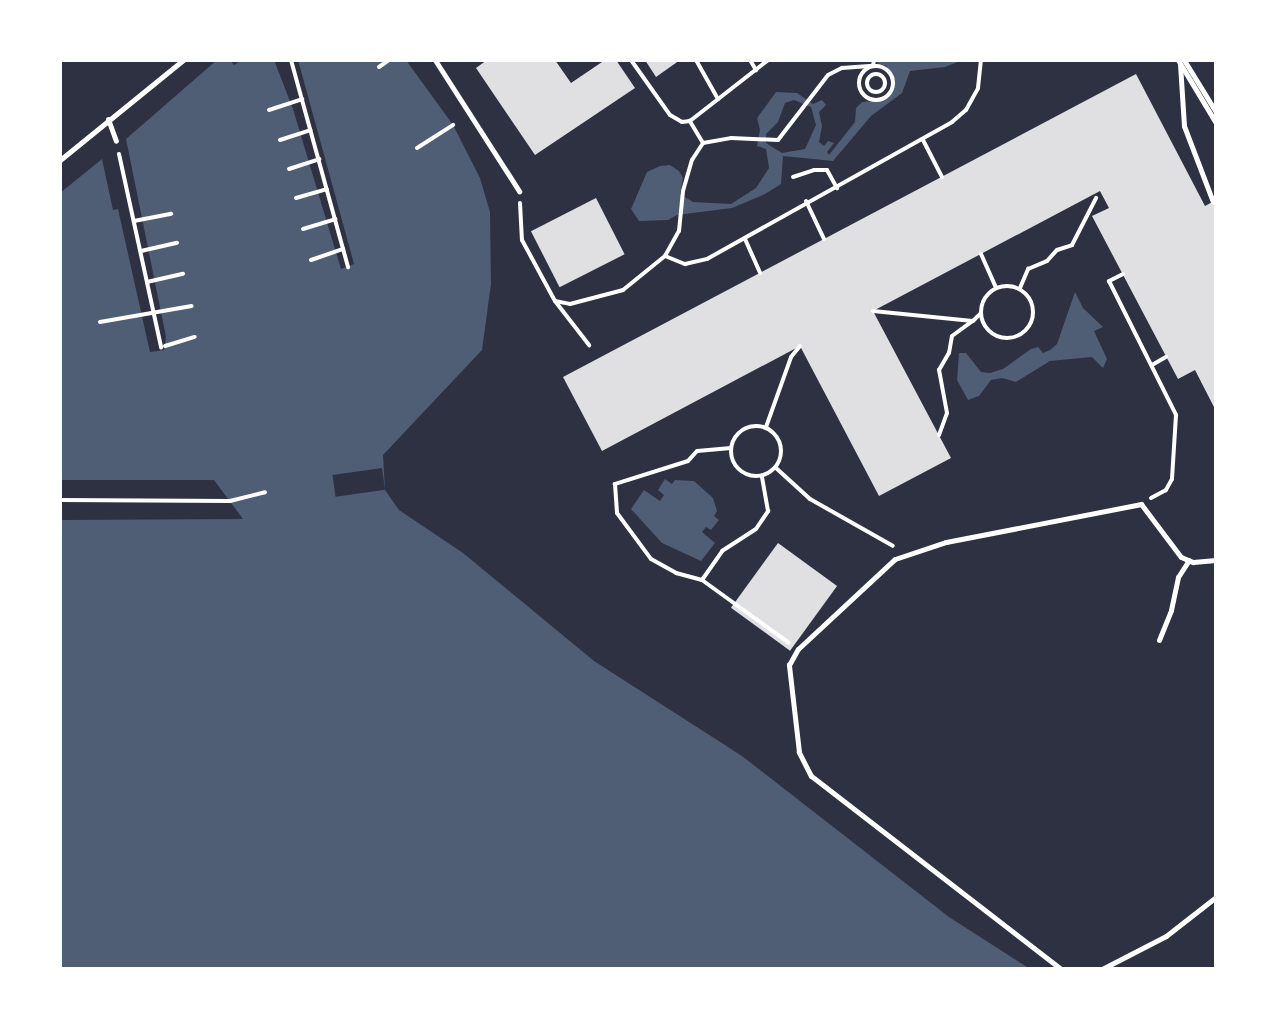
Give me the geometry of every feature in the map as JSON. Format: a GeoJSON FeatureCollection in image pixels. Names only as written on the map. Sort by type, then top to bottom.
{"type":"FeatureCollection","features":[{"type":"Feature","properties":{"kind":"lane"},"geometry":{"type":"LineString","coordinates":[[60,160],[183,60]]}},
{"type":"Feature","properties":{"kind":"lane"},"geometry":{"type":"LineString","coordinates":[[435,60],[519,191]]}},
{"type":"Feature","properties":{"kind":"lane"},"geometry":{"type":"LineString","coordinates":[[1181,61],[1216,112]]}},
{"type":"Feature","properties":{"kind":"lane"},"geometry":{"type":"LineString","coordinates":[[1181,61],[1216,123]]}},
{"type":"Feature","properties":{"kind":"lane"},"geometry":{"type":"LineString","coordinates":[[1181,61],[1184,126],[1213,202]]}},
{"type":"Feature","properties":{"kind":"lane"},"geometry":{"type":"LineString","coordinates":[[108,119],[116,141]]}},
{"type":"Feature","properties":{"kind":"lane"},"geometry":{"type":"LineString","coordinates":[[1061,969],[811,776],[803,765],[789,678],[792,658],[895,559],[908,552],[1141,504],[1174,548],[1189,560],[1216,560]]}},
{"type":"Feature","properties":{"kind":"lane"},"geometry":{"type":"LineString","coordinates":[[1159,640],[1171,610],[1178,577],[1189,560]]}},
{"type":"Feature","properties":{"kind":"lane"},"geometry":{"type":"LineString","coordinates":[[1102,969],[1166,936],[1216,897]]}},
{"type":"Feature","properties":{"kind":"path"},"geometry":{"type":"LineString","coordinates":[[291,60],[348,267]]}},
{"type":"Feature","properties":{"kind":"path"},"geometry":{"type":"LineString","coordinates":[[379,67],[389,60]]}},
{"type":"Feature","properties":{"kind":"path"},"geometry":{"type":"LineString","coordinates":[[631,60],[670,115],[682,122],[690,121],[768,60]]}},
{"type":"Feature","properties":{"kind":"path"},"geometry":{"type":"LineString","coordinates":[[696,60],[718,99]]}},
{"type":"Feature","properties":{"kind":"path"},"geometry":{"type":"LineString","coordinates":[[750,60],[756,70]]}},
{"type":"Feature","properties":{"kind":"path"},"geometry":{"type":"LineString","coordinates":[[665,256],[685,264],[696,262],[745,239],[806,201],[837,188],[923,140],[966,110],[978,88],[981,60]]}},
{"type":"Feature","properties":{"kind":"path"},"geometry":{"type":"LineString","coordinates":[[555,301],[570,304],[623,290],[665,256],[679,231],[683,194],[692,160],[703,143],[731,138],[778,140],[835,71],[874,63],[888,71],[892,78],[889,94],[875,100],[867,97],[859,83]]}},
{"type":"Feature","properties":{"kind":"path"},"geometry":{"type":"LineString","coordinates":[[874,63],[874,74]]}},
{"type":"Feature","properties":{"kind":"path"},"geometry":{"type":"LineString","coordinates":[[859,83],[865,69],[874,63]]}},
{"type":"Feature","properties":{"kind":"path"},"geometry":{"type":"LineString","coordinates":[[859,83],[874,91],[883,88],[884,80],[874,74]]}},
{"type":"Feature","properties":{"kind":"path"},"geometry":{"type":"LineString","coordinates":[[867,86],[869,77],[874,74]]}},
{"type":"Feature","properties":{"kind":"path"},"geometry":{"type":"LineString","coordinates":[[269,110],[302,99]]}},
{"type":"Feature","properties":{"kind":"path"},"geometry":{"type":"LineString","coordinates":[[690,121],[703,143]]}},
{"type":"Feature","properties":{"kind":"path"},"geometry":{"type":"LineString","coordinates":[[417,148],[453,125]]}},
{"type":"Feature","properties":{"kind":"path"},"geometry":{"type":"LineString","coordinates":[[280,140],[310,130]]}},
{"type":"Feature","properties":{"kind":"path"},"geometry":{"type":"LineString","coordinates":[[923,140],[942,177]]}},
{"type":"Feature","properties":{"kind":"path"},"geometry":{"type":"LineString","coordinates":[[116,141],[163,347],[195,337]]}},
{"type":"Feature","properties":{"kind":"path"},"geometry":{"type":"LineString","coordinates":[[289,169],[319,159]]}},
{"type":"Feature","properties":{"kind":"path"},"geometry":{"type":"LineString","coordinates":[[793,177],[814,170],[827,170],[837,188]]}},
{"type":"Feature","properties":{"kind":"path"},"geometry":{"type":"LineString","coordinates":[[296,198],[327,189]]}},
{"type":"Feature","properties":{"kind":"path"},"geometry":{"type":"LineString","coordinates":[[519,191],[522,240],[555,301],[589,345]]}},
{"type":"Feature","properties":{"kind":"path"},"geometry":{"type":"LineString","coordinates":[[1020,288],[1028,269],[1047,261],[1057,250],[1072,245],[1096,198]]}},
{"type":"Feature","properties":{"kind":"path"},"geometry":{"type":"LineString","coordinates":[[806,201],[824,239]]}},
{"type":"Feature","properties":{"kind":"path"},"geometry":{"type":"LineString","coordinates":[[134,221],[171,214]]}},
{"type":"Feature","properties":{"kind":"path"},"geometry":{"type":"LineString","coordinates":[[303,229],[335,219]]}},
{"type":"Feature","properties":{"kind":"path"},"geometry":{"type":"LineString","coordinates":[[745,239],[760,273]]}},
{"type":"Feature","properties":{"kind":"path"},"geometry":{"type":"LineString","coordinates":[[141,251],[177,243]]}},
{"type":"Feature","properties":{"kind":"path"},"geometry":{"type":"LineString","coordinates":[[311,260],[343,249]]}},
{"type":"Feature","properties":{"kind":"path"},"geometry":{"type":"LineString","coordinates":[[981,254],[996,287]]}},
{"type":"Feature","properties":{"kind":"path"},"geometry":{"type":"LineString","coordinates":[[147,282],[183,274]]}},
{"type":"Feature","properties":{"kind":"path"},"geometry":{"type":"LineString","coordinates":[[1123,274],[1109,281],[1176,415],[1172,479],[1166,490],[1141,504]]}},
{"type":"Feature","properties":{"kind":"path"},"geometry":{"type":"LineString","coordinates":[[939,435],[947,413],[939,370],[949,353],[952,336],[980,314],[986,295],[996,287],[1008,285],[1020,288],[1030,298],[1034,310],[1029,328],[1019,337],[993,335],[984,326],[980,314]]}},
{"type":"Feature","properties":{"kind":"path"},"geometry":{"type":"LineString","coordinates":[[100,322],[192,306]]}},
{"type":"Feature","properties":{"kind":"path"},"geometry":{"type":"LineString","coordinates":[[873,311],[973,321]]}},
{"type":"Feature","properties":{"kind":"path"},"geometry":{"type":"LineString","coordinates":[[766,427],[791,357],[800,346]]}},
{"type":"Feature","properties":{"kind":"path"},"geometry":{"type":"LineString","coordinates":[[1152,365],[1166,357]]}},
{"type":"Feature","properties":{"kind":"path"},"geometry":{"type":"LineString","coordinates":[[748,427],[766,427],[779,441],[780,459],[776,468],[762,476],[739,470],[731,448],[734,439],[748,427]]}},
{"type":"Feature","properties":{"kind":"path"},"geometry":{"type":"LineString","coordinates":[[731,448],[697,451],[688,461],[615,484],[617,513],[651,559],[676,573],[702,580],[793,646]]}},
{"type":"Feature","properties":{"kind":"path"},"geometry":{"type":"LineString","coordinates":[[776,468],[810,499],[873,537],[908,552]]}},
{"type":"Feature","properties":{"kind":"path"},"geometry":{"type":"LineString","coordinates":[[702,580],[722,551],[756,529],[768,511],[762,476]]}},
{"type":"Feature","properties":{"kind":"path"},"geometry":{"type":"LineString","coordinates":[[60,500],[230,501],[265,492]]}},
{"type":"Feature","properties":{"kind":"water"},"geometry":{"type":"Polygon","coordinates":[[[217,60],[230,60],[234,65],[242,60],[274,60],[293,109],[341,269],[354,264],[298,60],[406,60],[453,125],[480,178],[490,212],[491,284],[482,350],[383,455],[385,490],[399,510],[463,553],[594,661],[742,756],[949,917],[1030,969],[60,969],[60,520],[243,519],[214,480],[60,480],[60,193],[102,159],[113,210],[118,209],[150,352],[164,350],[166,337],[126,139],[217,60]]]}},
{"type":"Feature","properties":{"kind":"water"},"geometry":{"type":"Polygon","coordinates":[[[878,60],[963,60],[945,67],[910,71],[902,93],[871,116],[833,161],[783,156],[781,184],[765,194],[732,208],[677,215],[668,220],[639,221],[631,209],[647,172],[660,166],[670,165],[679,171],[683,178],[680,194],[693,202],[731,204],[756,188],[769,168],[766,149],[757,146],[760,130],[757,118],[776,92],[797,93],[813,104],[822,100],[826,105],[819,112],[822,126],[819,142],[824,146],[828,141],[834,143],[827,152],[829,155],[855,122],[856,108],[862,102],[883,100],[889,95],[893,77],[886,66],[877,63],[878,60]],[[794,100],[785,103],[778,122],[766,134],[766,143],[782,153],[805,149],[816,125],[811,107],[794,100]]]}},
{"type":"Feature","properties":{"kind":"water"},"geometry":{"type":"Polygon","coordinates":[[[1075,292],[1083,308],[1103,327],[1094,331],[1107,359],[1103,368],[1092,357],[1050,361],[1016,382],[1002,378],[991,380],[979,396],[968,400],[957,380],[959,353],[966,353],[981,372],[990,373],[1003,369],[1031,349],[1038,347],[1043,353],[1050,350],[1057,344],[1075,292]]]}},
{"type":"Feature","properties":{"kind":"water"},"geometry":{"type":"Polygon","coordinates":[[[665,479],[672,484],[675,480],[694,481],[713,498],[717,511],[714,516],[719,520],[711,530],[706,527],[702,532],[715,543],[701,561],[662,543],[631,509],[644,490],[660,501],[664,495],[658,490],[665,479]]]}},
{"type":"Feature","properties":{"kind":"pier"},"geometry":{"type":"Polygon","coordinates":[[[382,468],[385,490],[336,497],[332,475],[382,468]]]}},
{"type":"Feature","properties":{"kind":"building"},"geometry":{"type":"Polygon","coordinates":[[[487,60],[555,60],[571,83],[605,60],[616,60],[635,88],[535,155],[476,68],[487,60]]]}},
{"type":"Feature","properties":{"kind":"building"},"geometry":{"type":"Polygon","coordinates":[[[645,60],[680,60],[656,77],[645,60]]]}},
{"type":"Feature","properties":{"kind":"building"},"geometry":{"type":"Polygon","coordinates":[[[1136,74],[1205,206],[1216,200],[1216,411],[1195,370],[1178,379],[1092,216],[1109,208],[1100,191],[873,311],[951,458],[879,496],[800,346],[602,451],[563,377],[1136,74]]]}},
{"type":"Feature","properties":{"kind":"building"},"geometry":{"type":"Polygon","coordinates":[[[596,198],[625,254],[560,287],[531,231],[596,198]]]}},
{"type":"Feature","properties":{"kind":"building"},"geometry":{"type":"Polygon","coordinates":[[[778,543],[837,586],[790,651],[731,608],[778,543]]]}}]}
